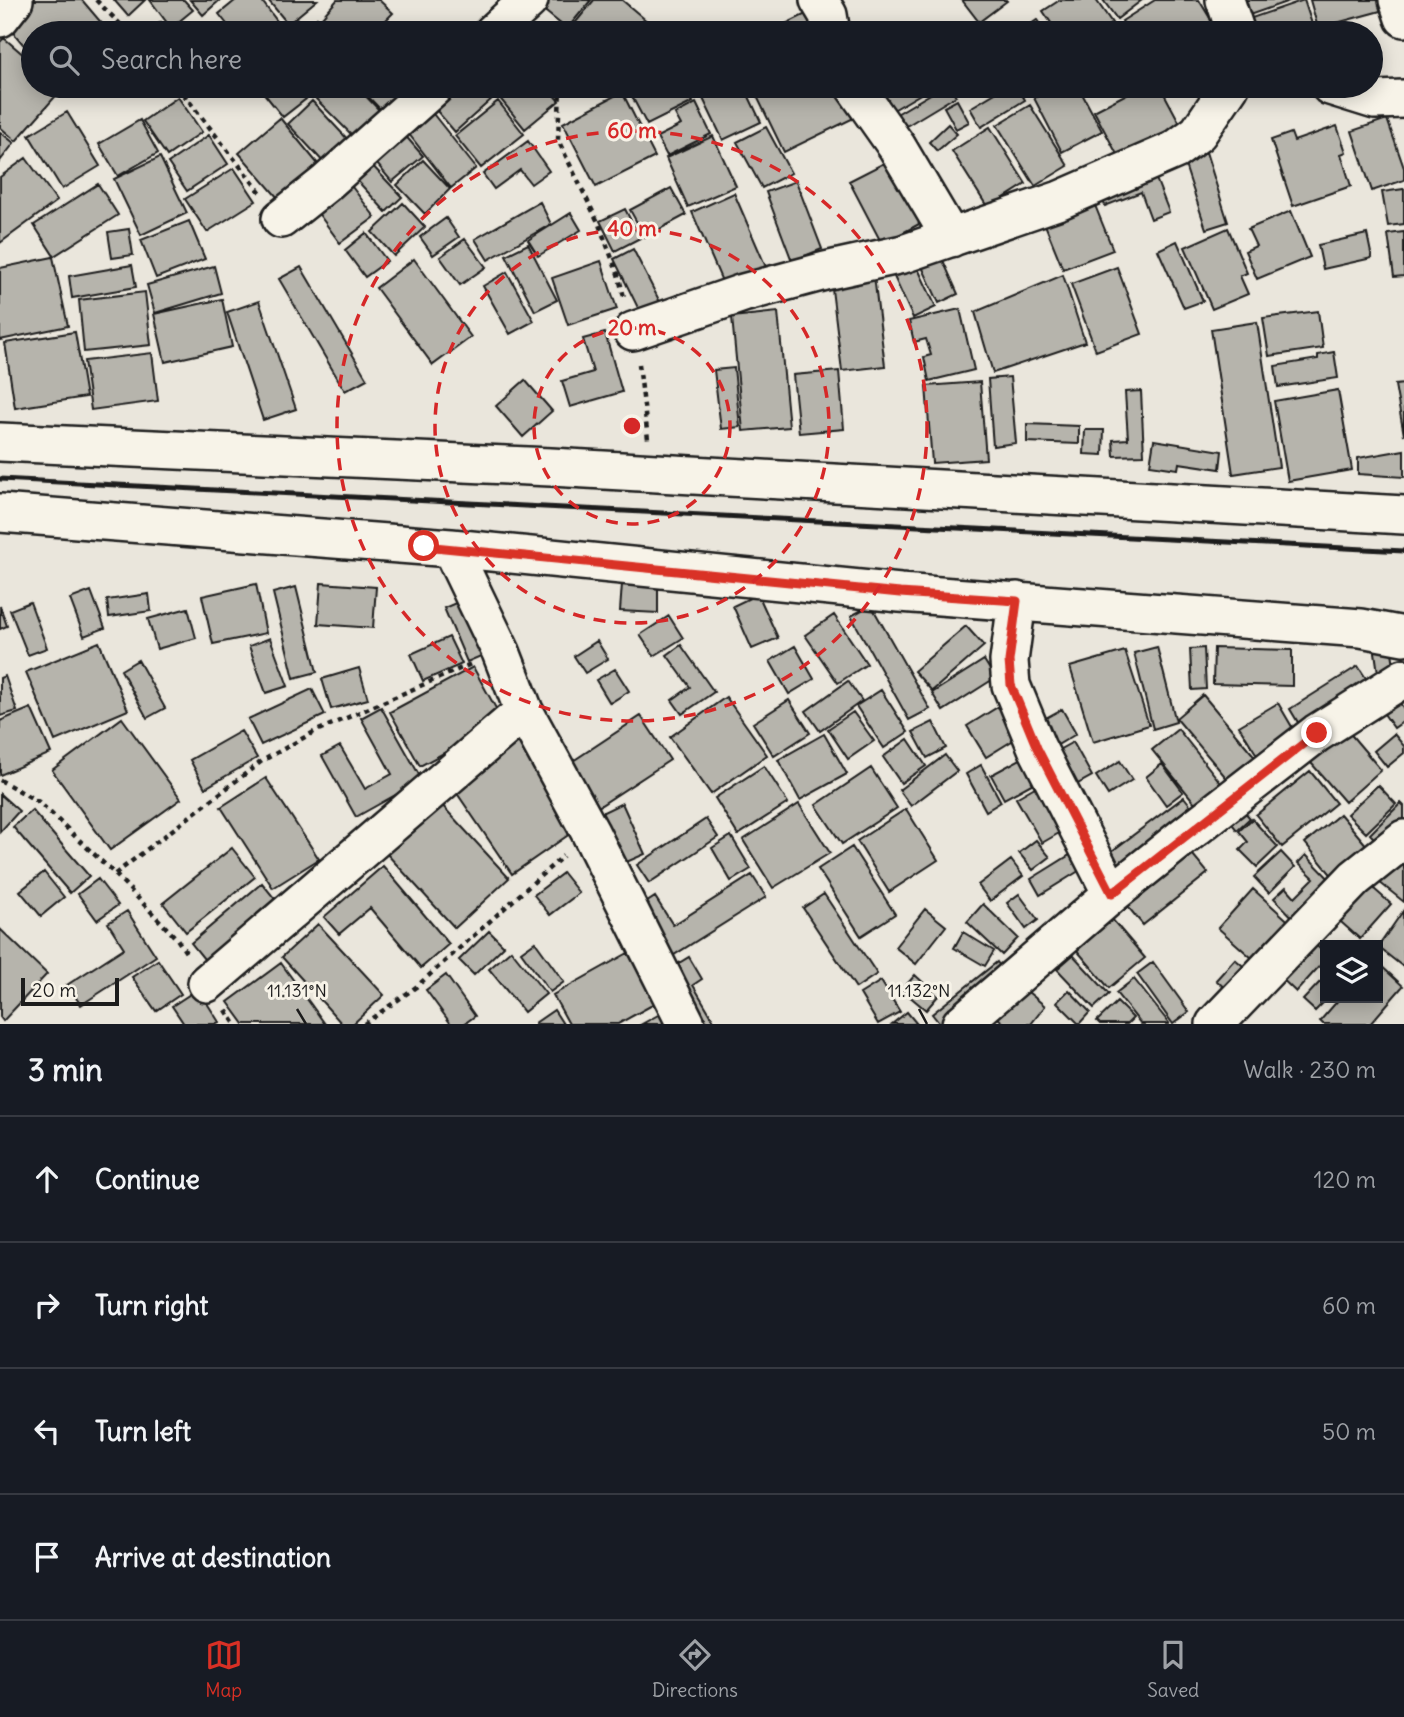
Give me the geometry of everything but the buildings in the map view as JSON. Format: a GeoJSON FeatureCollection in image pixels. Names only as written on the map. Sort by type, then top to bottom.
{"type":"FeatureCollection","features":[{"type":"Feature","properties":{"kind":"street"},"geometry":{"type":"LineString","coordinates":[[0,18],[14,0]]}},
{"type":"Feature","properties":{"kind":"street"},"geometry":{"type":"LineString","coordinates":[[506,21],[528,0]]}},
{"type":"Feature","properties":{"kind":"street"},"geometry":{"type":"LineString","coordinates":[[819,0],[829,21]]}},
{"type":"Feature","properties":{"kind":"street"},"geometry":{"type":"LineString","coordinates":[[1225,0],[1232,21]]}},
{"type":"Feature","properties":{"kind":"street"},"geometry":{"type":"LineString","coordinates":[[1398,0],[1404,18]]}},
{"type":"Feature","properties":{"kind":"street"},"geometry":{"type":"LineString","coordinates":[[281,219],[325,184],[422,98]]}},
{"type":"Feature","properties":{"kind":"street"},"geometry":{"type":"LineString","coordinates":[[862,98],[897,147],[951,238]]}},
{"type":"Feature","properties":{"kind":"street"},"geometry":{"type":"LineString","coordinates":[[633,331],[743,293],[903,254],[1060,200],[1175,150],[1198,133],[1222,98]]}},
{"type":"Feature","properties":{"kind":"street"},"geometry":{"type":"LineString","coordinates":[[1368,98],[1404,99]]}},
{"type":"Feature","properties":{"kind":"street"},"geometry":{"type":"LineString","coordinates":[[0,442],[651,472],[1404,515]]}},
{"type":"Feature","properties":{"kind":"street"},"geometry":{"type":"LineString","coordinates":[[0,513],[450,548],[900,593],[1362,628],[1404,636]]}},
{"type":"Feature","properties":{"kind":"street"},"geometry":{"type":"LineString","coordinates":[[450,548],[501,652],[524,711],[590,832],[685,1024]]}},
{"type":"Feature","properties":{"kind":"street"},"geometry":{"type":"LineString","coordinates":[[1017,601],[1009,661],[1011,685],[1037,748],[1112,894]]}},
{"type":"Feature","properties":{"kind":"street"},"geometry":{"type":"LineString","coordinates":[[961,1024],[1112,894],[1317,733],[1404,678]]}},
{"type":"Feature","properties":{"kind":"street"},"geometry":{"type":"LineString","coordinates":[[207,983],[524,711]]}},
{"type":"Feature","properties":{"kind":"street"},"geometry":{"type":"LineString","coordinates":[[1215,1024],[1355,878],[1404,839]]}},
{"type":"Feature","properties":{"kind":"path"},"geometry":{"type":"LineString","coordinates":[[96,0],[117,21]]}},
{"type":"Feature","properties":{"kind":"path"},"geometry":{"type":"LineString","coordinates":[[186,98],[281,219]]}},
{"type":"Feature","properties":{"kind":"path"},"geometry":{"type":"LineString","coordinates":[[559,98],[558,140],[598,222],[618,274],[633,331],[651,472]]}},
{"type":"Feature","properties":{"kind":"path"},"geometry":{"type":"LineString","coordinates":[[116,874],[262,761],[314,732],[501,652]]}},
{"type":"Feature","properties":{"kind":"path"},"geometry":{"type":"LineString","coordinates":[[0,780],[39,802],[116,874],[177,939],[235,1024]]}},
{"type":"Feature","properties":{"kind":"path"},"geometry":{"type":"LineString","coordinates":[[364,1024],[416,987],[590,832]]}},
{"type":"Feature","properties":{"kind":"railway"},"geometry":{"type":"LineString","coordinates":[[0,479],[1404,551]]}},
{"type":"Feature","properties":{"kind":"route"},"geometry":{"type":"LineString","coordinates":[[424,546],[900,593],[1017,601],[1009,661],[1011,685],[1037,748],[1112,894],[1317,733]]}}]}
